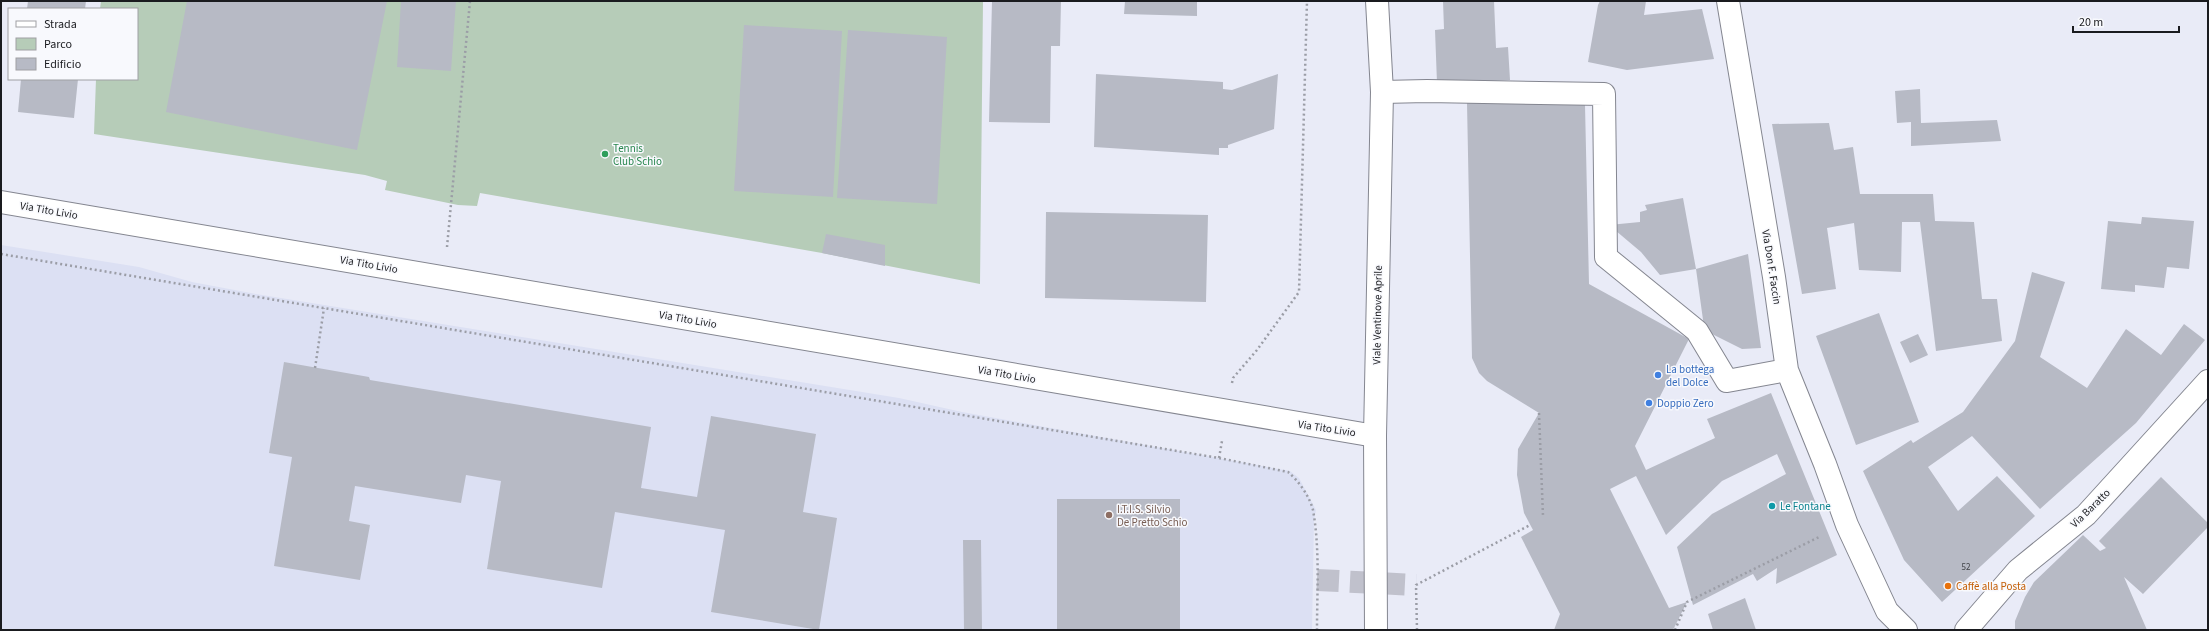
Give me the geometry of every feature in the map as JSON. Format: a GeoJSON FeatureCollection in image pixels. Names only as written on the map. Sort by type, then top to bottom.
{"type":"FeatureCollection","features":[{"type":"Feature","properties":{"kind":"street","name":"Viale Ventinove Aprile"},"geometry":{"type":"LineString","coordinates":[[1376,630],[1375,436],[1382,92],[1377,1]]}},
{"type":"Feature","properties":{"kind":"street","name":"Via Don F. Faccin"},"geometry":{"type":"LineString","coordinates":[[1728,1],[1771,262],[1787,370],[1826,464],[1847,525],[1887,611],[1906,630]]}},
{"type":"Feature","properties":{"kind":"street"},"geometry":{"type":"LineString","coordinates":[[1382,92],[1427,91],[1604,94],[1606,257],[1698,331],[1727,381],[1787,370]]}},
{"type":"Feature","properties":{"kind":"street","name":"Via Tito Livio"},"geometry":{"type":"LineString","coordinates":[[1,202],[1375,436]]}},
{"type":"Feature","properties":{"kind":"street","name":"Via Baratto"},"geometry":{"type":"LineString","coordinates":[[1966,630],[2018,570],[2086,515],[2208,381]]}},
{"type":"Feature","properties":{"kind":"path"},"geometry":{"type":"LineString","coordinates":[[444,278],[470,1]]}},
{"type":"Feature","properties":{"kind":"path"},"geometry":{"type":"LineString","coordinates":[[1233,378],[1257,350],[1299,292],[1307,1]]}},
{"type":"Feature","properties":{"kind":"path"},"geometry":{"type":"LineString","coordinates":[[1,254],[1211,456],[1288,472],[1295,478],[1313,509],[1316,541],[1317,630]]}},
{"type":"Feature","properties":{"kind":"path"},"geometry":{"type":"LineString","coordinates":[[315,368],[324,308]]}},
{"type":"Feature","properties":{"kind":"path"},"geometry":{"type":"LineString","coordinates":[[1538,413],[1543,516]]}},
{"type":"Feature","properties":{"kind":"path"},"geometry":{"type":"LineString","coordinates":[[1416,630],[1416,585],[1530,525]]}},
{"type":"Feature","properties":{"kind":"path"},"geometry":{"type":"LineString","coordinates":[[1675,630],[1687,602],[1834,529],[1847,525]]}},
{"type":"Feature","properties":{"kind":"shaded area"},"geometry":{"type":"Polygon","coordinates":[[[1,245],[139,267],[192,282],[256,294],[899,398],[962,412],[1290,471],[1299,478],[1316,510],[1314,520],[1312,630],[1,630],[1,245]]]}},
{"type":"Feature","properties":{"kind":"green space","name":"Tennis Club Schio"},"geometry":{"type":"Polygon","coordinates":[[[101,1],[983,1],[980,284],[822,253],[480,193],[477,206],[458,205],[385,190],[387,181],[365,175],[94,134],[96,80],[138,80],[138,8],[100,8],[101,1]]]}},
{"type":"Feature","properties":{"kind":"building"},"geometry":{"type":"Polygon","coordinates":[[[28,1],[86,1],[85,8],[27,8],[28,1]]]}},
{"type":"Feature","properties":{"kind":"building"},"geometry":{"type":"Polygon","coordinates":[[[187,1],[387,1],[357,150],[166,112],[187,1]]]}},
{"type":"Feature","properties":{"kind":"building"},"geometry":{"type":"Polygon","coordinates":[[[401,1],[456,1],[451,71],[397,67],[401,1]]]}},
{"type":"Feature","properties":{"kind":"building"},"geometry":{"type":"Polygon","coordinates":[[[992,1],[1061,1],[1060,46],[1051,46],[1050,123],[989,122],[992,1]]]}},
{"type":"Feature","properties":{"kind":"building"},"geometry":{"type":"Polygon","coordinates":[[[1125,1],[1197,1],[1197,16],[1124,14],[1125,1]]]}},
{"type":"Feature","properties":{"kind":"building"},"geometry":{"type":"Polygon","coordinates":[[[1443,1],[1494,1],[1496,48],[1508,47],[1510,80],[1437,83],[1435,30],[1444,29],[1443,1]]]}},
{"type":"Feature","properties":{"kind":"building"},"geometry":{"type":"Polygon","coordinates":[[[1600,1],[1646,1],[1644,15],[1702,9],[1714,59],[1627,70],[1588,62],[1600,1]]]}},
{"type":"Feature","properties":{"kind":"building"},"geometry":{"type":"Polygon","coordinates":[[[744,25],[842,31],[833,197],[734,191],[744,25]]]}},
{"type":"Feature","properties":{"kind":"building"},"geometry":{"type":"Polygon","coordinates":[[[848,30],[947,37],[937,204],[837,198],[848,30]]]}},
{"type":"Feature","properties":{"kind":"building"},"geometry":{"type":"Polygon","coordinates":[[[1096,74],[1223,82],[1223,89],[1232,90],[1278,74],[1274,129],[1228,145],[1228,148],[1219,148],[1219,155],[1094,147],[1096,74]]]}},
{"type":"Feature","properties":{"kind":"building"},"geometry":{"type":"Polygon","coordinates":[[[21,80],[78,80],[74,118],[18,112],[21,80]]]}},
{"type":"Feature","properties":{"kind":"building"},"geometry":{"type":"Polygon","coordinates":[[[1920,89],[1921,123],[1997,120],[2001,141],[1911,146],[1911,122],[1897,123],[1895,91],[1920,89]]]}},
{"type":"Feature","properties":{"kind":"building"},"geometry":{"type":"Polygon","coordinates":[[[1552,102],[1551,104],[1585,105],[1589,284],[1689,339],[1635,446],[1646,470],[1715,438],[1707,419],[1771,393],[1837,555],[1776,584],[1777,568],[1757,581],[1753,574],[1693,605],[1677,547],[1712,514],[1786,474],[1777,454],[1722,481],[1666,535],[1636,476],[1610,489],[1669,608],[1687,602],[1673,630],[1554,630],[1560,614],[1521,537],[1533,530],[1524,513],[1517,475],[1518,449],[1539,413],[1487,381],[1479,373],[1472,358],[1467,103],[1552,102]]]}},
{"type":"Feature","properties":{"kind":"building"},"geometry":{"type":"Polygon","coordinates":[[[1829,123],[1834,150],[1853,147],[1860,194],[1933,194],[1935,221],[1974,222],[1982,299],[1997,299],[2002,341],[1936,351],[1920,222],[1902,222],[1901,272],[1859,270],[1854,223],[1827,228],[1836,289],[1802,294],[1772,124],[1829,123]]]}},
{"type":"Feature","properties":{"kind":"building"},"geometry":{"type":"Polygon","coordinates":[[[1683,198],[1696,269],[1660,275],[1641,252],[1609,225],[1640,222],[1640,212],[1647,210],[1645,205],[1683,198]]]}},
{"type":"Feature","properties":{"kind":"building"},"geometry":{"type":"Polygon","coordinates":[[[1046,212],[1208,215],[1206,302],[1045,298],[1046,212]]]}},
{"type":"Feature","properties":{"kind":"building"},"geometry":{"type":"Polygon","coordinates":[[[2142,217],[2194,221],[2189,269],[2167,267],[2164,288],[2135,285],[2135,292],[2101,289],[2108,221],[2141,224],[2142,217]]]}},
{"type":"Feature","properties":{"kind":"building"},"geometry":{"type":"Polygon","coordinates":[[[826,234],[885,245],[885,266],[822,253],[826,234]]]}},
{"type":"Feature","properties":{"kind":"building"},"geometry":{"type":"Polygon","coordinates":[[[1748,254],[1761,348],[1742,349],[1706,331],[1704,327],[1696,269],[1748,254]]]}},
{"type":"Feature","properties":{"kind":"building"},"geometry":{"type":"Polygon","coordinates":[[[2032,272],[2065,282],[2040,357],[2087,388],[2126,329],[2161,355],[2184,324],[2205,340],[2136,423],[2040,509],[1972,436],[1928,467],[1958,511],[1997,476],[2035,516],[1942,602],[1904,560],[1863,471],[1911,440],[1913,443],[1963,412],[2015,341],[2032,272]]]}},
{"type":"Feature","properties":{"kind":"building"},"geometry":{"type":"Polygon","coordinates":[[[1879,313],[1919,422],[1856,445],[1816,336],[1879,313]]]}},
{"type":"Feature","properties":{"kind":"building"},"geometry":{"type":"Polygon","coordinates":[[[1918,334],[1928,355],[1910,363],[1900,342],[1918,334]]]}},
{"type":"Feature","properties":{"kind":"building"},"geometry":{"type":"Polygon","coordinates":[[[284,362],[369,377],[370,380],[651,427],[641,488],[697,497],[711,416],[816,434],[803,512],[837,518],[819,630],[711,612],[725,530],[615,512],[602,588],[487,569],[501,481],[466,475],[461,503],[355,486],[349,521],[370,525],[360,580],[274,566],[292,457],[269,453],[284,362]]]}},
{"type":"Feature","properties":{"kind":"building"},"geometry":{"type":"Polygon","coordinates":[[[2161,477],[2208,523],[2208,527],[2143,594],[2124,577],[2147,630],[2015,630],[2015,621],[2025,597],[2034,582],[2083,535],[2100,551],[2106,548],[2099,541],[2161,477]]]}},
{"type":"Feature","properties":{"kind":"building"},"geometry":{"type":"Polygon","coordinates":[[[1057,499],[1180,499],[1180,630],[1057,630],[1057,499]]]}},
{"type":"Feature","properties":{"kind":"building"},"geometry":{"type":"Polygon","coordinates":[[[963,540],[981,540],[982,630],[964,630],[963,540]]]}},
{"type":"Feature","properties":{"kind":"building"},"geometry":{"type":"Polygon","coordinates":[[[1745,598],[1756,630],[1713,630],[1708,614],[1745,598]]]}},
{"type":"Feature","properties":{"kind":"tunnel"},"geometry":{"type":"LineString","coordinates":[[1317,580],[1416,585]]}},
{"type":"Feature","properties":{"kind":"place","name":"Tennis Club Schio"},"geometry":{"type":"Point","coordinates":[605,154]}},
{"type":"Feature","properties":{"kind":"place","name":"La bottega del Dolce"},"geometry":{"type":"Point","coordinates":[1658,375]}},
{"type":"Feature","properties":{"kind":"place","name":"Doppio Zero"},"geometry":{"type":"Point","coordinates":[1649,403]}},
{"type":"Feature","properties":{"kind":"place","name":"Le Fontane"},"geometry":{"type":"Point","coordinates":[1772,506]}},
{"type":"Feature","properties":{"kind":"place","name":"I.T.I.S. Silvio De Pretto Schio"},"geometry":{"type":"Point","coordinates":[1109,515]}},
{"type":"Feature","properties":{"kind":"place","name":"Caffè alla Posta"},"geometry":{"type":"Point","coordinates":[1948,586]}}]}
